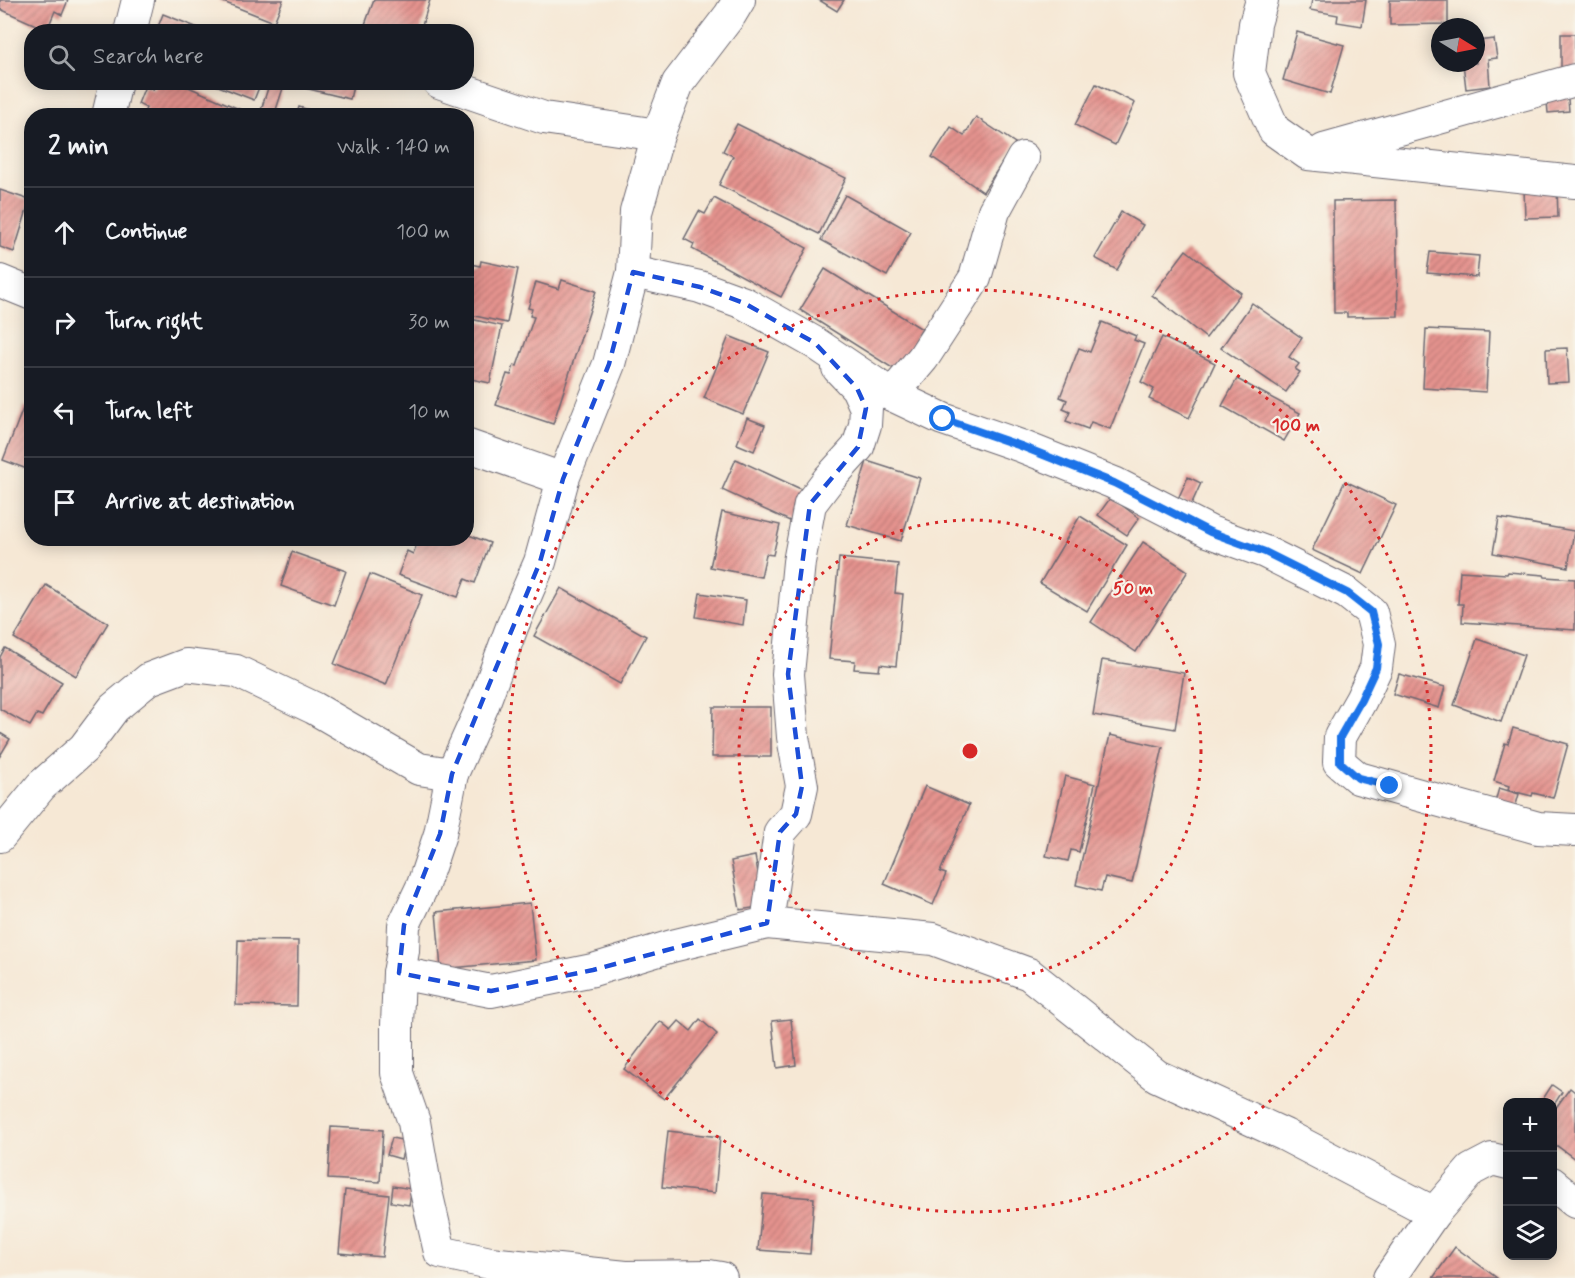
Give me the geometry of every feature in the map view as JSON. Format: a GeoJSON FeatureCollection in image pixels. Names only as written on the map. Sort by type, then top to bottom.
{"type":"FeatureCollection","features":[{"type":"Feature","properties":{"kind":"street"},"geometry":{"type":"LineString","coordinates":[[132,24],[138,0]]}},
{"type":"Feature","properties":{"kind":"street"},"geometry":{"type":"LineString","coordinates":[[1262,0],[1255,24],[1249,73],[1274,130],[1308,154],[1575,182]]}},
{"type":"Feature","properties":{"kind":"street"},"geometry":{"type":"LineString","coordinates":[[721,1278],[709,1276],[626,1277],[490,1263],[440,1252],[414,1122],[397,1073],[399,973],[404,925],[423,885],[440,834],[452,774],[483,705],[512,627],[540,562],[563,479],[609,364],[633,272],[636,212],[658,135],[678,84],[732,5]]}},
{"type":"Feature","properties":{"kind":"street"},"geometry":{"type":"LineString","coordinates":[[1308,154],[1575,80]]}},
{"type":"Feature","properties":{"kind":"street"},"geometry":{"type":"LineString","coordinates":[[110,108],[114,90]]}},
{"type":"Feature","properties":{"kind":"street"},"geometry":{"type":"LineString","coordinates":[[462,90],[544,118],[658,135]]}},
{"type":"Feature","properties":{"kind":"street"},"geometry":{"type":"LineString","coordinates":[[892,395],[923,358],[975,278],[994,211],[1023,158]]}},
{"type":"Feature","properties":{"kind":"street"},"geometry":{"type":"LineString","coordinates":[[633,272],[700,287],[744,303],[815,343],[892,395],[943,419],[1021,446],[1114,483],[1210,532],[1265,552],[1347,593],[1371,612],[1379,644],[1376,668],[1340,737],[1340,762],[1358,778],[1538,828],[1575,830]]}},
{"type":"Feature","properties":{"kind":"street"},"geometry":{"type":"LineString","coordinates":[[767,923],[780,832],[796,814],[802,786],[793,737],[788,674],[799,562],[810,504],[858,447],[865,425],[866,408],[857,388],[815,343]]}},
{"type":"Feature","properties":{"kind":"street"},"geometry":{"type":"LineString","coordinates":[[474,448],[563,479]]}},
{"type":"Feature","properties":{"kind":"street"},"geometry":{"type":"LineString","coordinates":[[0,836],[41,786],[84,748],[114,708],[149,679],[186,665],[236,671],[314,708],[419,769],[452,774]]}},
{"type":"Feature","properties":{"kind":"street"},"geometry":{"type":"LineString","coordinates":[[399,973],[490,991],[592,970],[672,946],[767,923],[933,939],[1029,974],[1157,1076],[1285,1135],[1434,1213]]}},
{"type":"Feature","properties":{"kind":"street"},"geometry":{"type":"LineString","coordinates":[[1389,1278],[1434,1213],[1471,1170],[1492,1159],[1503,1162]]}},
{"type":"Feature","properties":{"kind":"street"},"geometry":{"type":"LineString","coordinates":[[1557,1187],[1575,1202]]}},
{"type":"Feature","properties":{"kind":"highlighted area"},"geometry":{"type":"Polygon","coordinates":[[[633,272],[700,287],[744,303],[815,343],[857,388],[866,408],[858,447],[810,504],[788,674],[802,786],[796,814],[780,832],[767,923],[593,970],[491,991],[399,973],[404,925],[440,834],[452,774],[540,562],[563,479],[609,364],[633,272]]]}},
{"type":"Feature","properties":{"kind":"building"},"geometry":{"type":"Polygon","coordinates":[[[0,0],[68,0],[62,15],[55,11],[50,24],[34,24],[0,9],[0,0]]]}},
{"type":"Feature","properties":{"kind":"building"},"geometry":{"type":"Polygon","coordinates":[[[218,0],[283,0],[274,22],[218,0]]]}},
{"type":"Feature","properties":{"kind":"building"},"geometry":{"type":"Polygon","coordinates":[[[374,0],[430,0],[422,24],[365,24],[374,0]]]}},
{"type":"Feature","properties":{"kind":"building"},"geometry":{"type":"Polygon","coordinates":[[[819,0],[844,0],[837,11],[819,0]]]}},
{"type":"Feature","properties":{"kind":"building"},"geometry":{"type":"Polygon","coordinates":[[[1312,0],[1366,0],[1362,26],[1337,22],[1338,15],[1310,10],[1312,0]]]}},
{"type":"Feature","properties":{"kind":"building"},"geometry":{"type":"Polygon","coordinates":[[[1390,0],[1448,0],[1448,18],[1431,18],[1431,24],[1390,25],[1390,0]]]}},
{"type":"Feature","properties":{"kind":"building"},"geometry":{"type":"Polygon","coordinates":[[[163,14],[188,24],[159,24],[163,14]]]}},
{"type":"Feature","properties":{"kind":"building"},"geometry":{"type":"Polygon","coordinates":[[[1297,32],[1344,45],[1330,94],[1283,80],[1297,32]]]}},
{"type":"Feature","properties":{"kind":"building"},"geometry":{"type":"Polygon","coordinates":[[[1561,34],[1575,34],[1575,86],[1561,86],[1561,34]]]}},
{"type":"Feature","properties":{"kind":"building"},"geometry":{"type":"Polygon","coordinates":[[[1494,39],[1497,58],[1488,59],[1490,86],[1466,89],[1464,72],[1485,72],[1485,40],[1494,39]]]}},
{"type":"Feature","properties":{"kind":"building"},"geometry":{"type":"Polygon","coordinates":[[[1096,84],[1135,103],[1115,145],[1075,125],[1096,84]]]}},
{"type":"Feature","properties":{"kind":"building"},"geometry":{"type":"Polygon","coordinates":[[[1567,88],[1569,111],[1548,113],[1546,90],[1567,88]]]}},
{"type":"Feature","properties":{"kind":"building"},"geometry":{"type":"Polygon","coordinates":[[[143,90],[195,90],[237,108],[146,108],[138,104],[143,90]]]}},
{"type":"Feature","properties":{"kind":"building"},"geometry":{"type":"Polygon","coordinates":[[[228,90],[258,90],[254,100],[228,90]]]}},
{"type":"Feature","properties":{"kind":"building"},"geometry":{"type":"Polygon","coordinates":[[[267,90],[282,90],[277,108],[262,108],[267,90]]]}},
{"type":"Feature","properties":{"kind":"building"},"geometry":{"type":"Polygon","coordinates":[[[313,90],[352,90],[350,99],[313,90]]]}},
{"type":"Feature","properties":{"kind":"building"},"geometry":{"type":"Polygon","coordinates":[[[976,117],[1015,143],[983,192],[932,157],[951,127],[964,136],[976,117]]]}},
{"type":"Feature","properties":{"kind":"building"},"geometry":{"type":"Polygon","coordinates":[[[737,124],[846,178],[819,234],[719,185],[733,156],[723,151],[737,124]]]}},
{"type":"Feature","properties":{"kind":"building"},"geometry":{"type":"Polygon","coordinates":[[[1557,187],[1558,217],[1525,218],[1524,188],[1557,187]]]}},
{"type":"Feature","properties":{"kind":"building"},"geometry":{"type":"Polygon","coordinates":[[[0,190],[24,198],[24,220],[14,252],[0,247],[0,190]]]}},
{"type":"Feature","properties":{"kind":"building"},"geometry":{"type":"Polygon","coordinates":[[[845,195],[911,232],[887,276],[821,240],[845,195]]]}},
{"type":"Feature","properties":{"kind":"building"},"geometry":{"type":"Polygon","coordinates":[[[714,198],[807,248],[781,297],[692,249],[694,244],[684,239],[699,211],[705,214],[714,198]]]}},
{"type":"Feature","properties":{"kind":"building"},"geometry":{"type":"Polygon","coordinates":[[[1396,200],[1398,316],[1347,317],[1347,313],[1334,313],[1333,201],[1396,200]]]}},
{"type":"Feature","properties":{"kind":"building"},"geometry":{"type":"Polygon","coordinates":[[[1121,212],[1143,225],[1117,270],[1095,258],[1121,212]]]}},
{"type":"Feature","properties":{"kind":"building"},"geometry":{"type":"Polygon","coordinates":[[[1186,250],[1241,293],[1206,338],[1152,295],[1186,250]]]}},
{"type":"Feature","properties":{"kind":"building"},"geometry":{"type":"Polygon","coordinates":[[[1430,252],[1479,256],[1477,277],[1427,273],[1430,252]]]}},
{"type":"Feature","properties":{"kind":"building"},"geometry":{"type":"Polygon","coordinates":[[[481,261],[518,269],[507,323],[474,316],[474,265],[480,266],[481,261]]]}},
{"type":"Feature","properties":{"kind":"building"},"geometry":{"type":"Polygon","coordinates":[[[825,269],[922,329],[897,371],[800,310],[825,269]]]}},
{"type":"Feature","properties":{"kind":"building"},"geometry":{"type":"Polygon","coordinates":[[[562,280],[596,291],[553,424],[496,405],[507,374],[511,375],[514,365],[517,366],[534,317],[530,316],[532,309],[528,308],[536,282],[559,289],[562,280]]]}},
{"type":"Feature","properties":{"kind":"building"},"geometry":{"type":"Polygon","coordinates":[[[1252,303],[1302,338],[1289,357],[1299,364],[1295,369],[1300,372],[1286,392],[1221,348],[1252,303]]]}},
{"type":"Feature","properties":{"kind":"building"},"geometry":{"type":"Polygon","coordinates":[[[474,320],[502,326],[490,383],[474,380],[474,320]]]}},
{"type":"Feature","properties":{"kind":"building"},"geometry":{"type":"Polygon","coordinates":[[[1102,322],[1136,336],[1134,340],[1144,344],[1110,429],[1091,422],[1088,429],[1066,421],[1070,412],[1063,409],[1067,400],[1060,397],[1079,348],[1090,352],[1102,322]]]}},
{"type":"Feature","properties":{"kind":"building"},"geometry":{"type":"Polygon","coordinates":[[[1426,329],[1489,332],[1486,392],[1423,388],[1426,329]]]}},
{"type":"Feature","properties":{"kind":"building"},"geometry":{"type":"Polygon","coordinates":[[[729,336],[769,352],[743,414],[704,398],[729,336]]]}},
{"type":"Feature","properties":{"kind":"building"},"geometry":{"type":"Polygon","coordinates":[[[1162,337],[1215,363],[1189,418],[1149,399],[1154,389],[1141,382],[1162,337]]]}},
{"type":"Feature","properties":{"kind":"building"},"geometry":{"type":"Polygon","coordinates":[[[1567,348],[1569,382],[1547,383],[1546,349],[1567,348]]]}},
{"type":"Feature","properties":{"kind":"building"},"geometry":{"type":"Polygon","coordinates":[[[1237,379],[1300,413],[1284,441],[1222,406],[1237,379]]]}},
{"type":"Feature","properties":{"kind":"building"},"geometry":{"type":"Polygon","coordinates":[[[24,406],[24,468],[3,460],[24,406]]]}},
{"type":"Feature","properties":{"kind":"building"},"geometry":{"type":"Polygon","coordinates":[[[747,418],[765,425],[754,451],[737,444],[747,418]]]}},
{"type":"Feature","properties":{"kind":"building"},"geometry":{"type":"Polygon","coordinates":[[[736,459],[805,491],[792,522],[722,490],[736,459]]]}},
{"type":"Feature","properties":{"kind":"building"},"geometry":{"type":"Polygon","coordinates":[[[867,461],[920,478],[901,541],[847,525],[867,461]]]}},
{"type":"Feature","properties":{"kind":"building"},"geometry":{"type":"Polygon","coordinates":[[[1188,477],[1201,483],[1191,505],[1178,499],[1188,477]]]}},
{"type":"Feature","properties":{"kind":"building"},"geometry":{"type":"Polygon","coordinates":[[[1345,481],[1396,505],[1363,574],[1312,550],[1345,481]]]}},
{"type":"Feature","properties":{"kind":"building"},"geometry":{"type":"Polygon","coordinates":[[[1111,497],[1139,518],[1127,535],[1098,515],[1111,497]]]}},
{"type":"Feature","properties":{"kind":"building"},"geometry":{"type":"Polygon","coordinates":[[[722,512],[780,525],[773,555],[766,554],[761,577],[710,567],[722,512]]]}},
{"type":"Feature","properties":{"kind":"building"},"geometry":{"type":"Polygon","coordinates":[[[1080,516],[1127,545],[1087,611],[1040,583],[1080,516]]]}},
{"type":"Feature","properties":{"kind":"building"},"geometry":{"type":"Polygon","coordinates":[[[1499,518],[1574,531],[1568,567],[1493,553],[1499,518]]]}},
{"type":"Feature","properties":{"kind":"building"},"geometry":{"type":"Polygon","coordinates":[[[474,537],[490,543],[475,583],[465,579],[458,597],[398,575],[407,551],[413,554],[416,546],[474,546],[474,537]]]}},
{"type":"Feature","properties":{"kind":"building"},"geometry":{"type":"Polygon","coordinates":[[[1143,542],[1188,571],[1136,652],[1091,622],[1143,542]]]}},
{"type":"Feature","properties":{"kind":"building"},"geometry":{"type":"Polygon","coordinates":[[[292,552],[346,571],[334,605],[281,586],[292,552]]]}},
{"type":"Feature","properties":{"kind":"building"},"geometry":{"type":"Polygon","coordinates":[[[839,558],[898,564],[895,593],[903,594],[896,666],[880,664],[879,671],[854,669],[855,661],[829,659],[839,558]]]}},
{"type":"Feature","properties":{"kind":"building"},"geometry":{"type":"Polygon","coordinates":[[[1460,571],[1507,574],[1508,572],[1575,579],[1575,630],[1462,622],[1463,604],[1458,604],[1460,571]]]}},
{"type":"Feature","properties":{"kind":"building"},"geometry":{"type":"Polygon","coordinates":[[[370,574],[422,595],[386,685],[334,664],[370,574]]]}},
{"type":"Feature","properties":{"kind":"building"},"geometry":{"type":"Polygon","coordinates":[[[46,585],[108,623],[76,676],[14,638],[46,585]]]}},
{"type":"Feature","properties":{"kind":"building"},"geometry":{"type":"Polygon","coordinates":[[[561,588],[646,636],[620,684],[534,636],[561,588]]]}},
{"type":"Feature","properties":{"kind":"building"},"geometry":{"type":"Polygon","coordinates":[[[700,593],[746,600],[743,625],[696,617],[700,593]]]}},
{"type":"Feature","properties":{"kind":"building"},"geometry":{"type":"Polygon","coordinates":[[[1477,639],[1524,655],[1501,722],[1454,705],[1477,639]]]}},
{"type":"Feature","properties":{"kind":"building"},"geometry":{"type":"Polygon","coordinates":[[[5,648],[62,682],[42,716],[37,714],[30,726],[0,709],[0,657],[5,648]]]}},
{"type":"Feature","properties":{"kind":"building"},"geometry":{"type":"Polygon","coordinates":[[[1102,660],[1184,673],[1175,729],[1093,715],[1102,660]]]}},
{"type":"Feature","properties":{"kind":"building"},"geometry":{"type":"Polygon","coordinates":[[[1399,674],[1445,687],[1439,708],[1393,694],[1399,674]]]}},
{"type":"Feature","properties":{"kind":"building"},"geometry":{"type":"Polygon","coordinates":[[[713,707],[771,707],[771,757],[712,757],[713,707]]]}},
{"type":"Feature","properties":{"kind":"building"},"geometry":{"type":"Polygon","coordinates":[[[1513,728],[1568,744],[1553,798],[1508,790],[1509,786],[1494,781],[1505,743],[1508,744],[1513,728]]]}},
{"type":"Feature","properties":{"kind":"building"},"geometry":{"type":"Polygon","coordinates":[[[0,733],[10,739],[0,756],[0,733]]]}},
{"type":"Feature","properties":{"kind":"building"},"geometry":{"type":"Polygon","coordinates":[[[1110,735],[1163,747],[1132,883],[1105,877],[1101,891],[1076,885],[1110,735]]]}},
{"type":"Feature","properties":{"kind":"building"},"geometry":{"type":"Polygon","coordinates":[[[1065,776],[1095,784],[1079,852],[1071,850],[1068,861],[1046,856],[1065,776]]]}},
{"type":"Feature","properties":{"kind":"building"},"geometry":{"type":"Polygon","coordinates":[[[925,786],[969,805],[940,872],[946,874],[933,905],[884,884],[925,786]]]}},
{"type":"Feature","properties":{"kind":"building"},"geometry":{"type":"Polygon","coordinates":[[[1499,788],[1519,794],[1514,812],[1494,806],[1499,788]]]}},
{"type":"Feature","properties":{"kind":"building"},"geometry":{"type":"Polygon","coordinates":[[[755,856],[764,906],[740,910],[731,861],[755,856]]]}},
{"type":"Feature","properties":{"kind":"building"},"geometry":{"type":"Polygon","coordinates":[[[530,903],[536,960],[441,969],[436,912],[530,903]]]}},
{"type":"Feature","properties":{"kind":"building"},"geometry":{"type":"Polygon","coordinates":[[[238,940],[298,941],[297,1006],[236,1005],[238,940]]]}},
{"type":"Feature","properties":{"kind":"building"},"geometry":{"type":"Polygon","coordinates":[[[700,1019],[717,1034],[664,1099],[624,1069],[660,1021],[671,1030],[679,1021],[691,1031],[700,1019]]]}},
{"type":"Feature","properties":{"kind":"building"},"geometry":{"type":"Polygon","coordinates":[[[791,1019],[796,1065],[777,1068],[772,1021],[791,1019]]]}},
{"type":"Feature","properties":{"kind":"building"},"geometry":{"type":"Polygon","coordinates":[[[1552,1085],[1562,1092],[1557,1100],[1557,1098],[1544,1098],[1552,1085]]]}},
{"type":"Feature","properties":{"kind":"building"},"geometry":{"type":"Polygon","coordinates":[[[1570,1088],[1575,1092],[1575,1159],[1557,1146],[1557,1106],[1570,1088]]]}},
{"type":"Feature","properties":{"kind":"building"},"geometry":{"type":"Polygon","coordinates":[[[331,1127],[383,1130],[380,1182],[328,1179],[331,1127]]]}},
{"type":"Feature","properties":{"kind":"building"},"geometry":{"type":"Polygon","coordinates":[[[668,1131],[720,1137],[715,1193],[662,1187],[668,1131]]]}},
{"type":"Feature","properties":{"kind":"building"},"geometry":{"type":"Polygon","coordinates":[[[392,1138],[406,1141],[401,1159],[387,1155],[392,1138]]]}},
{"type":"Feature","properties":{"kind":"building"},"geometry":{"type":"Polygon","coordinates":[[[393,1186],[412,1189],[409,1205],[391,1202],[393,1186]]]}},
{"type":"Feature","properties":{"kind":"building"},"geometry":{"type":"Polygon","coordinates":[[[345,1190],[389,1195],[382,1257],[339,1253],[345,1190]]]}},
{"type":"Feature","properties":{"kind":"building"},"geometry":{"type":"Polygon","coordinates":[[[763,1194],[814,1198],[810,1254],[758,1250],[763,1194]]]}},
{"type":"Feature","properties":{"kind":"building"},"geometry":{"type":"Polygon","coordinates":[[[1455,1247],[1497,1278],[1433,1278],[1455,1247]]]}},
{"type":"Feature","properties":{"kind":"route"},"geometry":{"type":"LineString","coordinates":[[943,419],[1021,446],[1114,483],[1210,532],[1265,552],[1347,593],[1371,612],[1379,644],[1376,668],[1340,737],[1340,762],[1358,778],[1390,786]]}}]}
